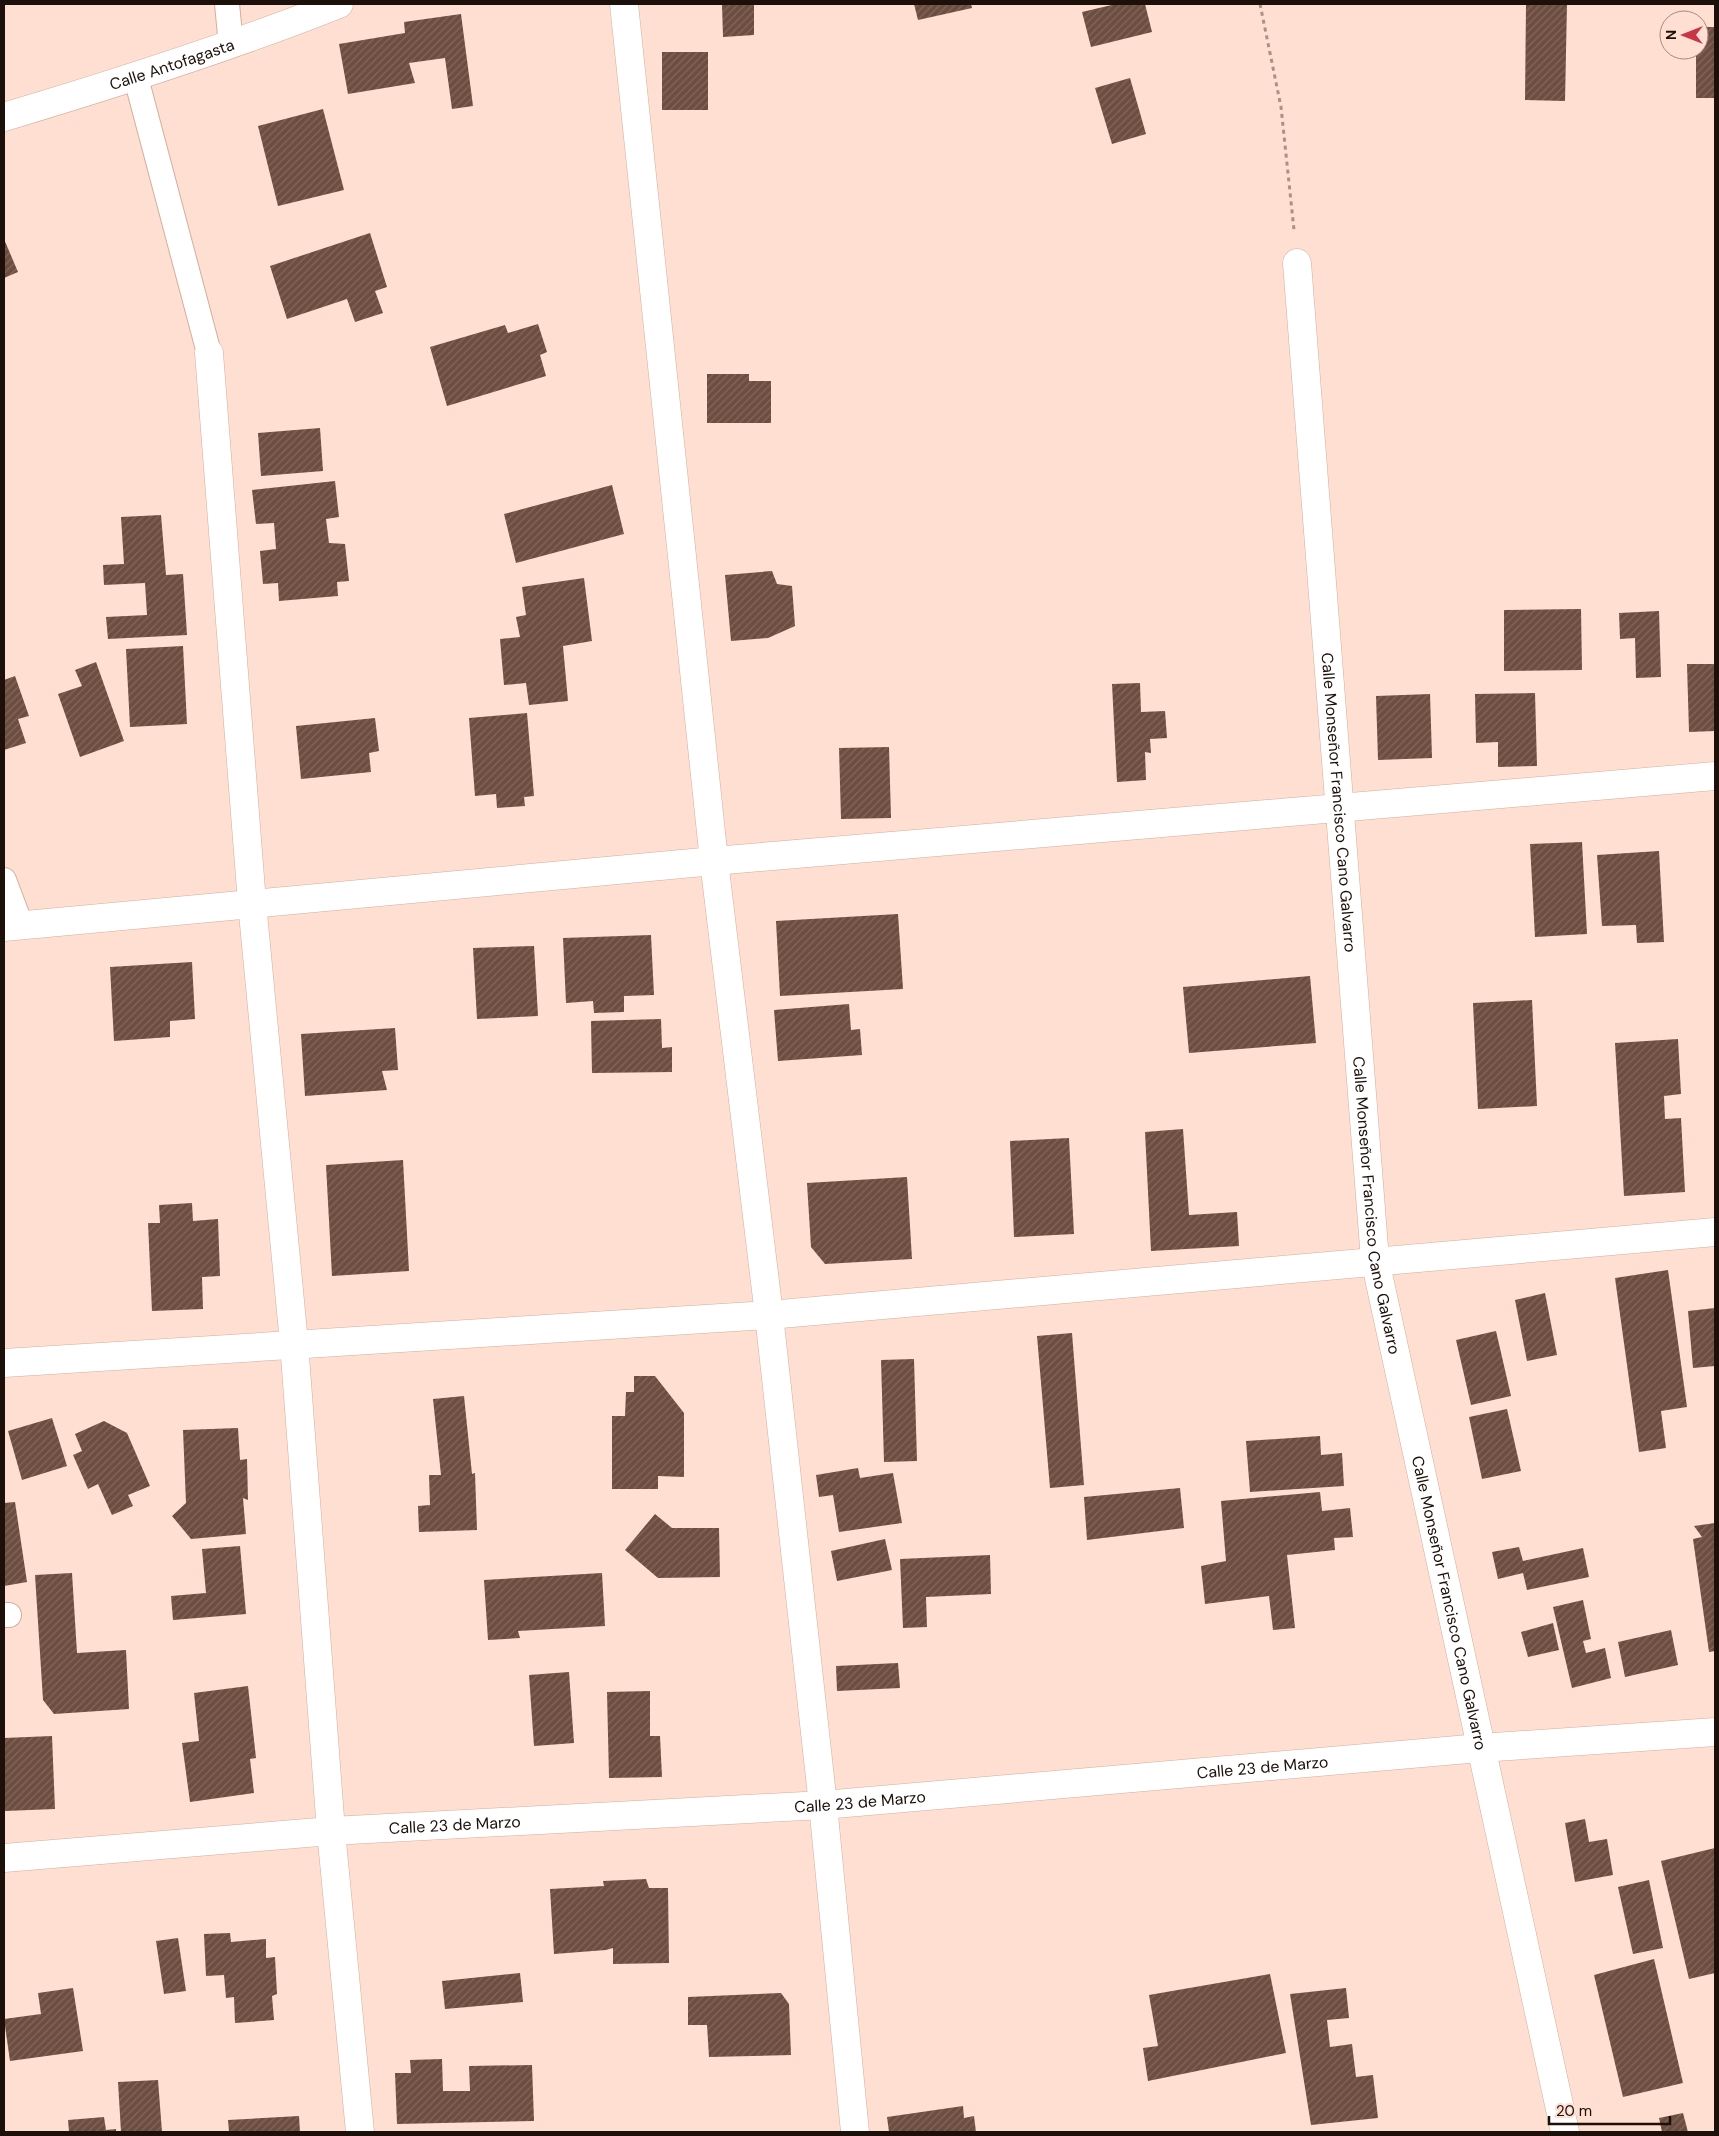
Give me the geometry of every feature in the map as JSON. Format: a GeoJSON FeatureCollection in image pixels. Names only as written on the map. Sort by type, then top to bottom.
{"type":"FeatureCollection","features":[{"type":"Feature","properties":{"kind":"street","name":"Calle Antofagasta"},"geometry":{"type":"LineString","coordinates":[[4,116],[136,78],[231,45],[339,4]]}},
{"type":"Feature","properties":{"kind":"street"},"geometry":{"type":"LineString","coordinates":[[624,4],[714,861],[769,1315],[823,1806],[855,2132]]}},
{"type":"Feature","properties":{"kind":"street","name":"Calle Monseñor Francisco Cano Galvarro"},"geometry":{"type":"LineString","coordinates":[[1298,263],[1375,1260],[1565,2132]]}},
{"type":"Feature","properties":{"kind":"street"},"geometry":{"type":"LineString","coordinates":[[209,353],[252,903],[294,1343],[331,1831],[360,2132]]}},
{"type":"Feature","properties":{"kind":"street"},"geometry":{"type":"LineString","coordinates":[[13,926],[714,861],[1715,776]]}},
{"type":"Feature","properties":{"kind":"street"},"geometry":{"type":"LineString","coordinates":[[4,1363],[294,1343],[769,1315],[1375,1260],[1715,1232]]}},
{"type":"Feature","properties":{"kind":"street","name":"Calle 23 de Marzo"},"geometry":{"type":"LineString","coordinates":[[4,1858],[331,1831],[823,1806],[1480,1748],[1715,1732]]}},
{"type":"Feature","properties":{"kind":"lane"},"geometry":{"type":"LineString","coordinates":[[227,4],[231,45]]}},
{"type":"Feature","properties":{"kind":"lane"},"geometry":{"type":"LineString","coordinates":[[136,78],[209,353]]}},
{"type":"Feature","properties":{"kind":"lane"},"geometry":{"type":"LineString","coordinates":[[4,880],[13,926]]}},
{"type":"Feature","properties":{"kind":"path"},"geometry":{"type":"LineString","coordinates":[[1260,4],[1282,107],[1298,263]]}},
{"type":"Feature","properties":{"kind":"building"},"geometry":{"type":"Polygon","coordinates":[[[722,4],[754,4],[754,35],[723,37],[722,4]]]}},
{"type":"Feature","properties":{"kind":"building"},"geometry":{"type":"Polygon","coordinates":[[[914,4],[971,4],[972,8],[918,20],[914,4]]]}},
{"type":"Feature","properties":{"kind":"building"},"geometry":{"type":"Polygon","coordinates":[[[1116,4],[1145,4],[1152,32],[1091,47],[1082,12],[1116,4]]]}},
{"type":"Feature","properties":{"kind":"building"},"geometry":{"type":"Polygon","coordinates":[[[1526,4],[1567,4],[1565,101],[1525,100],[1526,4]]]}},
{"type":"Feature","properties":{"kind":"building"},"geometry":{"type":"Polygon","coordinates":[[[461,14],[473,106],[452,109],[445,58],[409,63],[415,83],[348,94],[339,44],[405,33],[404,22],[461,14]]]}},
{"type":"Feature","properties":{"kind":"building"},"geometry":{"type":"Polygon","coordinates":[[[1709,27],[1715,27],[1715,98],[1696,98],[1696,60],[1709,60],[1709,27]]]}},
{"type":"Feature","properties":{"kind":"building"},"geometry":{"type":"Polygon","coordinates":[[[662,52],[708,52],[708,110],[662,110],[662,52]]]}},
{"type":"Feature","properties":{"kind":"building"},"geometry":{"type":"Polygon","coordinates":[[[1130,78],[1146,134],[1112,144],[1095,88],[1130,78]]]}},
{"type":"Feature","properties":{"kind":"building"},"geometry":{"type":"Polygon","coordinates":[[[323,109],[344,190],[278,206],[258,126],[323,109]]]}},
{"type":"Feature","properties":{"kind":"building"},"geometry":{"type":"Polygon","coordinates":[[[370,233],[387,287],[375,291],[383,313],[355,322],[347,299],[287,319],[270,266],[370,233]]]}},
{"type":"Feature","properties":{"kind":"building"},"geometry":{"type":"Polygon","coordinates":[[[4,239],[18,272],[4,278],[4,239]]]}},
{"type":"Feature","properties":{"kind":"building"},"geometry":{"type":"Polygon","coordinates":[[[538,324],[547,352],[540,355],[546,376],[447,406],[430,347],[505,325],[508,333],[538,324]]]}},
{"type":"Feature","properties":{"kind":"building"},"geometry":{"type":"Polygon","coordinates":[[[707,374],[749,374],[749,381],[771,381],[771,423],[707,423],[707,374]]]}},
{"type":"Feature","properties":{"kind":"building"},"geometry":{"type":"Polygon","coordinates":[[[320,428],[323,471],[261,476],[258,433],[320,428]]]}},
{"type":"Feature","properties":{"kind":"building"},"geometry":{"type":"Polygon","coordinates":[[[335,481],[339,517],[326,519],[329,543],[345,544],[349,581],[337,582],[338,596],[279,601],[278,583],[263,584],[260,551],[276,549],[274,523],[256,524],[252,490],[335,481]]]}},
{"type":"Feature","properties":{"kind":"building"},"geometry":{"type":"Polygon","coordinates":[[[612,485],[624,534],[516,563],[504,514],[612,485]]]}},
{"type":"Feature","properties":{"kind":"building"},"geometry":{"type":"Polygon","coordinates":[[[161,515],[166,575],[183,574],[187,635],[108,639],[106,617],[147,615],[145,583],[104,585],[103,565],[124,564],[121,517],[161,515]]]}},
{"type":"Feature","properties":{"kind":"building"},"geometry":{"type":"Polygon","coordinates":[[[772,571],[777,584],[792,586],[795,626],[768,638],[731,641],[725,575],[772,571]]]}},
{"type":"Feature","properties":{"kind":"building"},"geometry":{"type":"Polygon","coordinates":[[[584,578],[592,641],[563,646],[568,701],[529,705],[526,683],[504,685],[500,639],[520,637],[516,617],[526,615],[522,587],[584,578]]]}},
{"type":"Feature","properties":{"kind":"building"},"geometry":{"type":"Polygon","coordinates":[[[1581,609],[1582,670],[1504,671],[1504,610],[1581,609]]]}},
{"type":"Feature","properties":{"kind":"building"},"geometry":{"type":"Polygon","coordinates":[[[1659,611],[1661,677],[1636,678],[1635,638],[1620,639],[1619,613],[1659,611]]]}},
{"type":"Feature","properties":{"kind":"building"},"geometry":{"type":"Polygon","coordinates":[[[183,646],[187,724],[130,727],[126,649],[183,646]]]}},
{"type":"Feature","properties":{"kind":"building"},"geometry":{"type":"Polygon","coordinates":[[[96,662],[124,741],[80,757],[58,694],[82,686],[75,670],[96,662]]]}},
{"type":"Feature","properties":{"kind":"building"},"geometry":{"type":"Polygon","coordinates":[[[1687,664],[1715,664],[1715,731],[1689,732],[1687,664]]]}},
{"type":"Feature","properties":{"kind":"building"},"geometry":{"type":"Polygon","coordinates":[[[15,676],[29,716],[18,719],[26,743],[4,750],[4,680],[15,676]]]}},
{"type":"Feature","properties":{"kind":"building"},"geometry":{"type":"Polygon","coordinates":[[[1140,683],[1141,712],[1165,711],[1167,738],[1150,739],[1151,753],[1145,752],[1146,780],[1117,782],[1112,684],[1140,683]]]}},
{"type":"Feature","properties":{"kind":"building"},"geometry":{"type":"Polygon","coordinates":[[[1535,693],[1537,766],[1498,767],[1498,742],[1476,743],[1475,694],[1535,693]]]}},
{"type":"Feature","properties":{"kind":"building"},"geometry":{"type":"Polygon","coordinates":[[[1430,694],[1432,758],[1378,760],[1376,696],[1430,694]]]}},
{"type":"Feature","properties":{"kind":"building"},"geometry":{"type":"Polygon","coordinates":[[[527,713],[534,796],[524,797],[525,806],[497,808],[496,794],[475,796],[469,718],[527,713]]]}},
{"type":"Feature","properties":{"kind":"building"},"geometry":{"type":"Polygon","coordinates":[[[375,718],[379,751],[369,753],[371,772],[301,779],[296,726],[375,718]]]}},
{"type":"Feature","properties":{"kind":"building"},"geometry":{"type":"Polygon","coordinates":[[[889,747],[891,818],[841,819],[839,748],[889,747]]]}},
{"type":"Feature","properties":{"kind":"building"},"geometry":{"type":"Polygon","coordinates":[[[1582,842],[1587,934],[1535,937],[1530,844],[1582,842]]]}},
{"type":"Feature","properties":{"kind":"building"},"geometry":{"type":"Polygon","coordinates":[[[1659,851],[1664,942],[1637,943],[1636,925],[1602,926],[1597,855],[1659,851]]]}},
{"type":"Feature","properties":{"kind":"building"},"geometry":{"type":"Polygon","coordinates":[[[898,914],[903,989],[780,996],[776,921],[898,914]]]}},
{"type":"Feature","properties":{"kind":"building"},"geometry":{"type":"Polygon","coordinates":[[[651,935],[654,995],[624,996],[624,1012],[594,1013],[593,1001],[566,1003],[563,938],[651,935]]]}},
{"type":"Feature","properties":{"kind":"building"},"geometry":{"type":"Polygon","coordinates":[[[534,946],[538,1016],[477,1019],[473,948],[534,946]]]}},
{"type":"Feature","properties":{"kind":"building"},"geometry":{"type":"Polygon","coordinates":[[[192,962],[195,1019],[170,1021],[170,1037],[114,1041],[110,967],[192,962]]]}},
{"type":"Feature","properties":{"kind":"building"},"geometry":{"type":"Polygon","coordinates":[[[1310,976],[1316,1043],[1189,1053],[1183,987],[1310,976]]]}},
{"type":"Feature","properties":{"kind":"building"},"geometry":{"type":"Polygon","coordinates":[[[1532,1000],[1537,1106],[1478,1109],[1473,1003],[1532,1000]]]}},
{"type":"Feature","properties":{"kind":"building"},"geometry":{"type":"Polygon","coordinates":[[[849,1004],[851,1030],[860,1029],[862,1055],[778,1061],[774,1010],[849,1004]]]}},
{"type":"Feature","properties":{"kind":"building"},"geometry":{"type":"Polygon","coordinates":[[[661,1019],[662,1048],[672,1047],[672,1072],[592,1073],[591,1021],[661,1019]]]}},
{"type":"Feature","properties":{"kind":"building"},"geometry":{"type":"Polygon","coordinates":[[[395,1028],[398,1070],[382,1071],[387,1090],[305,1096],[301,1034],[395,1028]]]}},
{"type":"Feature","properties":{"kind":"building"},"geometry":{"type":"Polygon","coordinates":[[[1678,1039],[1681,1094],[1664,1096],[1665,1119],[1681,1118],[1685,1192],[1624,1196],[1615,1043],[1678,1039]]]}},
{"type":"Feature","properties":{"kind":"building"},"geometry":{"type":"Polygon","coordinates":[[[1183,1129],[1189,1215],[1237,1212],[1239,1246],[1151,1251],[1145,1132],[1183,1129]]]}},
{"type":"Feature","properties":{"kind":"building"},"geometry":{"type":"Polygon","coordinates":[[[1069,1138],[1074,1234],[1014,1237],[1010,1141],[1069,1138]]]}},
{"type":"Feature","properties":{"kind":"building"},"geometry":{"type":"Polygon","coordinates":[[[403,1160],[409,1271],[332,1276],[326,1165],[403,1160]]]}},
{"type":"Feature","properties":{"kind":"building"},"geometry":{"type":"Polygon","coordinates":[[[907,1177],[912,1259],[825,1264],[811,1247],[807,1183],[907,1177]]]}},
{"type":"Feature","properties":{"kind":"building"},"geometry":{"type":"Polygon","coordinates":[[[192,1203],[193,1221],[218,1219],[220,1276],[202,1277],[203,1309],[152,1311],[148,1223],[160,1223],[159,1205],[192,1203]]]}},
{"type":"Feature","properties":{"kind":"building"},"geometry":{"type":"Polygon","coordinates":[[[1668,1270],[1687,1407],[1661,1411],[1666,1448],[1639,1452],[1615,1278],[1668,1270]]]}},
{"type":"Feature","properties":{"kind":"building"},"geometry":{"type":"Polygon","coordinates":[[[1545,1293],[1557,1355],[1527,1361],[1515,1300],[1545,1293]]]}},
{"type":"Feature","properties":{"kind":"building"},"geometry":{"type":"Polygon","coordinates":[[[1715,1308],[1715,1366],[1693,1368],[1688,1311],[1715,1308]]]}},
{"type":"Feature","properties":{"kind":"building"},"geometry":{"type":"Polygon","coordinates":[[[1496,1331],[1511,1396],[1471,1405],[1456,1340],[1496,1331]]]}},
{"type":"Feature","properties":{"kind":"building"},"geometry":{"type":"Polygon","coordinates":[[[1072,1333],[1084,1485],[1050,1488],[1037,1336],[1072,1333]]]}},
{"type":"Feature","properties":{"kind":"building"},"geometry":{"type":"Polygon","coordinates":[[[914,1359],[917,1461],[884,1462],[881,1360],[914,1359]]]}},
{"type":"Feature","properties":{"kind":"building"},"geometry":{"type":"Polygon","coordinates":[[[634,1376],[655,1376],[684,1413],[684,1477],[658,1476],[658,1489],[612,1489],[612,1416],[625,1416],[626,1392],[634,1392],[634,1376]]]}},
{"type":"Feature","properties":{"kind":"building"},"geometry":{"type":"Polygon","coordinates":[[[464,1396],[472,1474],[475,1473],[477,1530],[419,1532],[418,1506],[430,1505],[429,1475],[441,1475],[433,1399],[464,1396]]]}},
{"type":"Feature","properties":{"kind":"building"},"geometry":{"type":"Polygon","coordinates":[[[1507,1409],[1521,1471],[1482,1479],[1469,1417],[1507,1409]]]}},
{"type":"Feature","properties":{"kind":"building"},"geometry":{"type":"Polygon","coordinates":[[[52,1418],[67,1466],[22,1480],[8,1431],[52,1418]]]}},
{"type":"Feature","properties":{"kind":"building"},"geometry":{"type":"Polygon","coordinates":[[[104,1421],[127,1433],[150,1486],[128,1495],[133,1506],[112,1515],[98,1484],[88,1489],[73,1455],[82,1451],[75,1434],[104,1421]]]}},
{"type":"Feature","properties":{"kind":"building"},"geometry":{"type":"Polygon","coordinates":[[[238,1428],[240,1460],[247,1459],[248,1500],[243,1498],[246,1534],[191,1539],[172,1516],[186,1503],[183,1430],[238,1428]]]}},
{"type":"Feature","properties":{"kind":"building"},"geometry":{"type":"Polygon","coordinates":[[[1320,1436],[1321,1455],[1342,1453],[1344,1486],[1250,1492],[1246,1441],[1320,1436]]]}},
{"type":"Feature","properties":{"kind":"building"},"geometry":{"type":"Polygon","coordinates":[[[858,1468],[860,1478],[893,1473],[902,1523],[839,1532],[833,1495],[819,1497],[816,1475],[858,1468]]]}},
{"type":"Feature","properties":{"kind":"building"},"geometry":{"type":"Polygon","coordinates":[[[1180,1488],[1184,1528],[1087,1540],[1084,1497],[1180,1488]]]}},
{"type":"Feature","properties":{"kind":"building"},"geometry":{"type":"Polygon","coordinates":[[[1320,1492],[1322,1511],[1350,1508],[1353,1537],[1334,1538],[1335,1550],[1287,1555],[1295,1628],[1273,1630],[1269,1596],[1205,1604],[1201,1566],[1226,1561],[1221,1501],[1320,1492]]]}},
{"type":"Feature","properties":{"kind":"building"},"geometry":{"type":"Polygon","coordinates":[[[15,1502],[27,1582],[4,1586],[4,1503],[15,1502]]]}},
{"type":"Feature","properties":{"kind":"building"},"geometry":{"type":"Polygon","coordinates":[[[655,1514],[672,1528],[719,1528],[720,1577],[658,1578],[625,1550],[655,1514]]]}},
{"type":"Feature","properties":{"kind":"building"},"geometry":{"type":"Polygon","coordinates":[[[1715,1523],[1715,1651],[1709,1652],[1693,1539],[1702,1537],[1694,1526],[1715,1523]]]}},
{"type":"Feature","properties":{"kind":"building"},"geometry":{"type":"Polygon","coordinates":[[[885,1539],[892,1570],[837,1581],[831,1551],[885,1539]]]}},
{"type":"Feature","properties":{"kind":"building"},"geometry":{"type":"Polygon","coordinates":[[[240,1546],[246,1614],[173,1620],[171,1596],[206,1593],[202,1549],[240,1546]]]}},
{"type":"Feature","properties":{"kind":"building"},"geometry":{"type":"Polygon","coordinates":[[[1519,1547],[1523,1561],[1583,1548],[1589,1577],[1527,1590],[1523,1573],[1498,1579],[1492,1552],[1519,1547]]]}},
{"type":"Feature","properties":{"kind":"building"},"geometry":{"type":"Polygon","coordinates":[[[990,1555],[991,1594],[926,1597],[927,1627],[903,1628],[900,1559],[990,1555]]]}},
{"type":"Feature","properties":{"kind":"building"},"geometry":{"type":"Polygon","coordinates":[[[72,1573],[77,1653],[126,1650],[129,1709],[54,1714],[43,1700],[35,1575],[72,1573]]]}},
{"type":"Feature","properties":{"kind":"building"},"geometry":{"type":"Polygon","coordinates":[[[602,1573],[605,1626],[518,1631],[520,1638],[488,1640],[484,1580],[602,1573]]]}},
{"type":"Feature","properties":{"kind":"building"},"geometry":{"type":"Polygon","coordinates":[[[1583,1600],[1591,1639],[1583,1641],[1586,1653],[1605,1648],[1611,1678],[1572,1688],[1553,1607],[1583,1600]]]}},
{"type":"Feature","properties":{"kind":"building"},"geometry":{"type":"Polygon","coordinates":[[[1553,1623],[1559,1650],[1528,1657],[1521,1632],[1553,1623]]]}},
{"type":"Feature","properties":{"kind":"building"},"geometry":{"type":"Polygon","coordinates":[[[1671,1630],[1678,1665],[1625,1677],[1618,1642],[1671,1630]]]}},
{"type":"Feature","properties":{"kind":"building"},"geometry":{"type":"Polygon","coordinates":[[[898,1663],[900,1688],[837,1691],[836,1666],[898,1663]]]}},
{"type":"Feature","properties":{"kind":"building"},"geometry":{"type":"Polygon","coordinates":[[[569,1672],[574,1743],[534,1746],[529,1675],[569,1672]]]}},
{"type":"Feature","properties":{"kind":"building"},"geometry":{"type":"Polygon","coordinates":[[[248,1686],[256,1758],[250,1759],[254,1793],[190,1802],[182,1743],[199,1741],[194,1693],[248,1686]]]}},
{"type":"Feature","properties":{"kind":"building"},"geometry":{"type":"Polygon","coordinates":[[[650,1691],[650,1736],[660,1736],[662,1777],[609,1778],[607,1692],[650,1691]]]}},
{"type":"Feature","properties":{"kind":"building"},"geometry":{"type":"Polygon","coordinates":[[[52,1736],[55,1809],[5,1811],[4,1738],[52,1736]]]}},
{"type":"Feature","properties":{"kind":"building"},"geometry":{"type":"Polygon","coordinates":[[[1585,1819],[1589,1842],[1607,1839],[1613,1875],[1575,1882],[1565,1823],[1585,1819]]]}},
{"type":"Feature","properties":{"kind":"building"},"geometry":{"type":"Polygon","coordinates":[[[1715,1848],[1715,1973],[1689,1979],[1661,1861],[1715,1848]]]}},
{"type":"Feature","properties":{"kind":"building"},"geometry":{"type":"Polygon","coordinates":[[[646,1879],[649,1888],[668,1888],[669,1963],[613,1964],[613,1948],[554,1954],[550,1889],[604,1886],[603,1881],[646,1879]]]}},
{"type":"Feature","properties":{"kind":"building"},"geometry":{"type":"Polygon","coordinates":[[[1649,1880],[1663,1948],[1633,1954],[1618,1887],[1649,1880]]]}},
{"type":"Feature","properties":{"kind":"building"},"geometry":{"type":"Polygon","coordinates":[[[230,1933],[231,1942],[266,1939],[266,1958],[275,1957],[277,1994],[272,1996],[274,2020],[235,2023],[234,1997],[226,1998],[224,1975],[206,1976],[204,1934],[230,1933]]]}},
{"type":"Feature","properties":{"kind":"building"},"geometry":{"type":"Polygon","coordinates":[[[178,1938],[186,1991],[164,1994],[156,1941],[178,1938]]]}},
{"type":"Feature","properties":{"kind":"building"},"geometry":{"type":"Polygon","coordinates":[[[1654,1959],[1683,2083],[1623,2097],[1594,1975],[1654,1959]]]}},
{"type":"Feature","properties":{"kind":"building"},"geometry":{"type":"Polygon","coordinates":[[[520,1973],[523,2002],[445,2009],[442,1981],[520,1973]]]}},
{"type":"Feature","properties":{"kind":"building"},"geometry":{"type":"Polygon","coordinates":[[[1270,1974],[1286,2053],[1148,2081],[1143,2048],[1158,2046],[1149,1995],[1270,1974]]]}},
{"type":"Feature","properties":{"kind":"building"},"geometry":{"type":"Polygon","coordinates":[[[73,1988],[83,2051],[10,2061],[4,2019],[41,2014],[38,1993],[73,1988]]]}},
{"type":"Feature","properties":{"kind":"building"},"geometry":{"type":"Polygon","coordinates":[[[1346,1988],[1349,2018],[1327,2020],[1330,2047],[1352,2044],[1356,2077],[1373,2075],[1378,2118],[1311,2125],[1290,1994],[1346,1988]]]}},
{"type":"Feature","properties":{"kind":"building"},"geometry":{"type":"Polygon","coordinates":[[[781,1993],[789,2004],[791,2055],[709,2057],[707,2025],[688,2025],[688,1997],[781,1993]]]}},
{"type":"Feature","properties":{"kind":"building"},"geometry":{"type":"Polygon","coordinates":[[[442,2059],[443,2091],[470,2091],[469,2066],[532,2065],[534,2121],[397,2124],[395,2073],[411,2073],[410,2060],[442,2059]]]}},
{"type":"Feature","properties":{"kind":"building"},"geometry":{"type":"Polygon","coordinates":[[[158,2080],[162,2132],[121,2132],[118,2082],[158,2080]]]}},
{"type":"Feature","properties":{"kind":"building"},"geometry":{"type":"Polygon","coordinates":[[[963,2106],[964,2118],[974,2116],[976,2132],[889,2132],[887,2117],[963,2106]]]}},
{"type":"Feature","properties":{"kind":"building"},"geometry":{"type":"Polygon","coordinates":[[[1683,2113],[1688,2132],[1662,2132],[1659,2118],[1683,2113]]]}},
{"type":"Feature","properties":{"kind":"building"},"geometry":{"type":"Polygon","coordinates":[[[299,2116],[300,2132],[229,2132],[228,2120],[299,2116]]]}},
{"type":"Feature","properties":{"kind":"building"},"geometry":{"type":"Polygon","coordinates":[[[104,2117],[106,2130],[116,2129],[116,2132],[69,2132],[68,2120],[104,2117]]]}}]}
